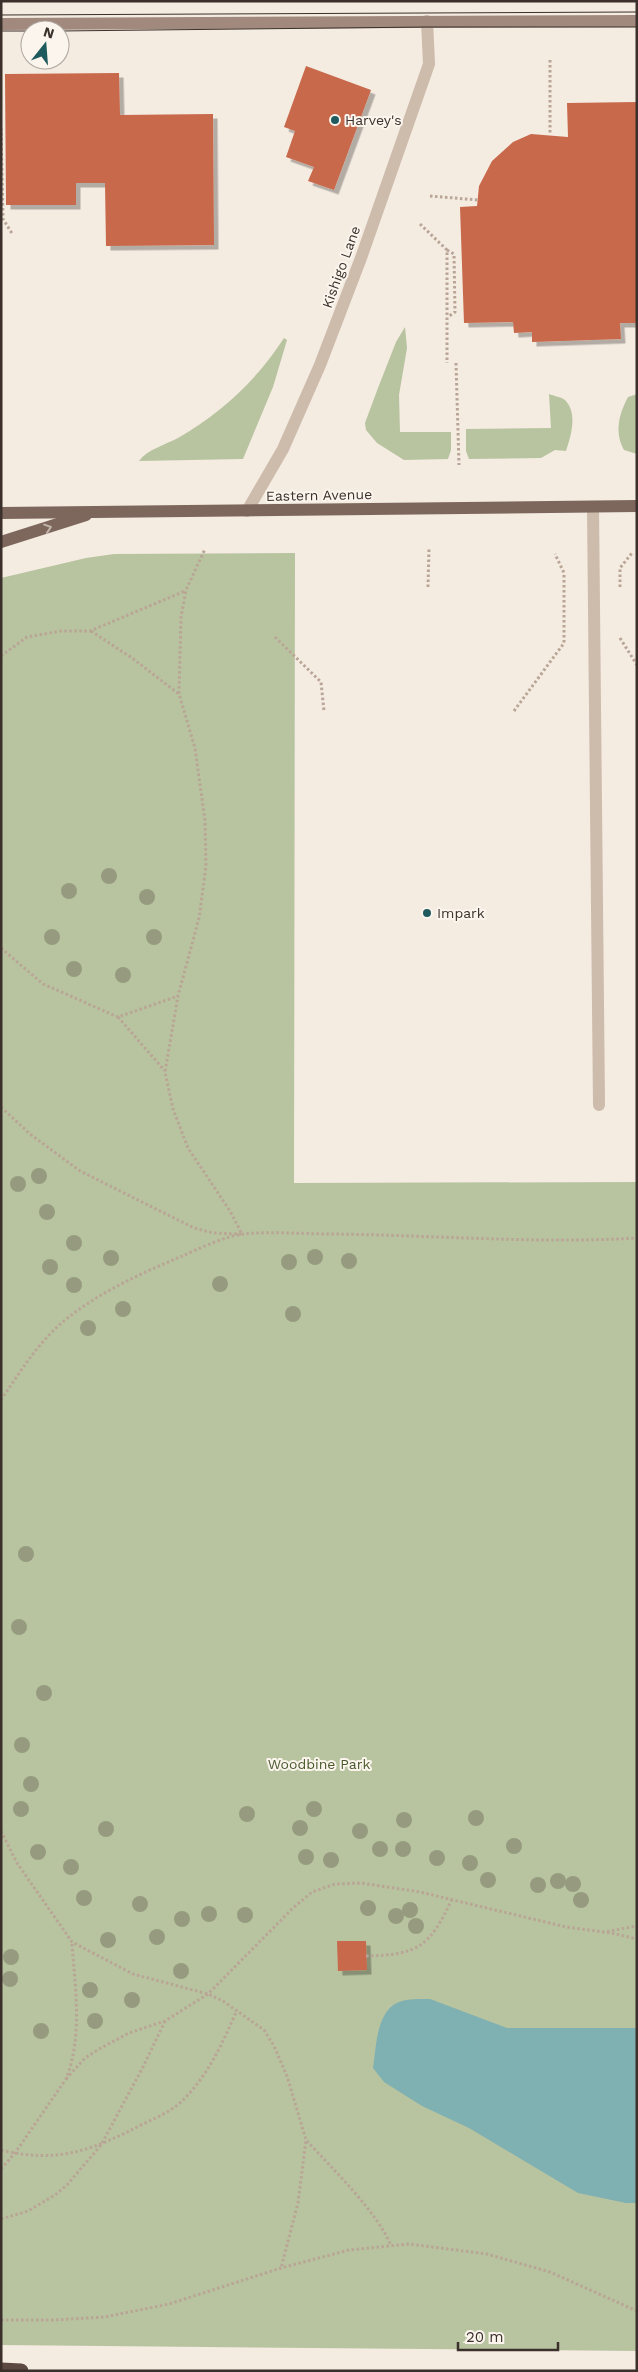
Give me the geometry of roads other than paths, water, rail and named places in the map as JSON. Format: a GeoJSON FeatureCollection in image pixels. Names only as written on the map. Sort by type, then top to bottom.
{"type":"FeatureCollection","features":[{"type":"Feature","properties":{"kind":"highway"},"geometry":{"type":"LineString","coordinates":[[1,2370],[21,2371]]}},
{"type":"Feature","properties":{"kind":"main road"},"geometry":{"type":"LineString","coordinates":[[1,24],[637,21]]}},
{"type":"Feature","properties":{"kind":"main road","name":"Eastern Avenue"},"geometry":{"type":"LineString","coordinates":[[1,513],[637,506]]}},
{"type":"Feature","properties":{"kind":"main road"},"geometry":{"type":"LineString","coordinates":[[1,542],[100,511]]}},
{"type":"Feature","properties":{"kind":"street","name":"Kishigo Lane"},"geometry":{"type":"LineString","coordinates":[[247,511],[283,448],[320,365],[361,258],[429,64],[427,21]]}},
{"type":"Feature","properties":{"kind":"street"},"geometry":{"type":"LineString","coordinates":[[593,507],[599,1105]]}},
{"type":"Feature","properties":{"kind":"water"},"geometry":{"type":"Polygon","coordinates":[[[430,1999],[507,2028],[637,2028],[637,2203],[626,2203],[578,2193],[469,2128],[422,2106],[384,2082],[373,2068],[378,2035],[383,2019],[396,2003],[430,1999]]]}},
{"type":"Feature","properties":{"kind":"tram line"},"geometry":{"type":"LineString","coordinates":[[1,15],[637,12]]}},
{"type":"Feature","properties":{"kind":"tram line"},"geometry":{"type":"LineString","coordinates":[[70,31],[637,27]]}},
{"type":"Feature","properties":{"kind":"tram line"},"geometry":{"type":"LineString","coordinates":[[1,31],[20,31]]}},
{"type":"Feature","properties":{"kind":"place","name":"Harvey's"},"geometry":{"type":"Point","coordinates":[335,120]}},
{"type":"Feature","properties":{"kind":"place","name":"Impark"},"geometry":{"type":"Point","coordinates":[427,913]}},
{"type":"Feature","properties":{"kind":"park label","name":"Woodbine Park"},"geometry":{"type":"Point","coordinates":[319,1764]}}]}
